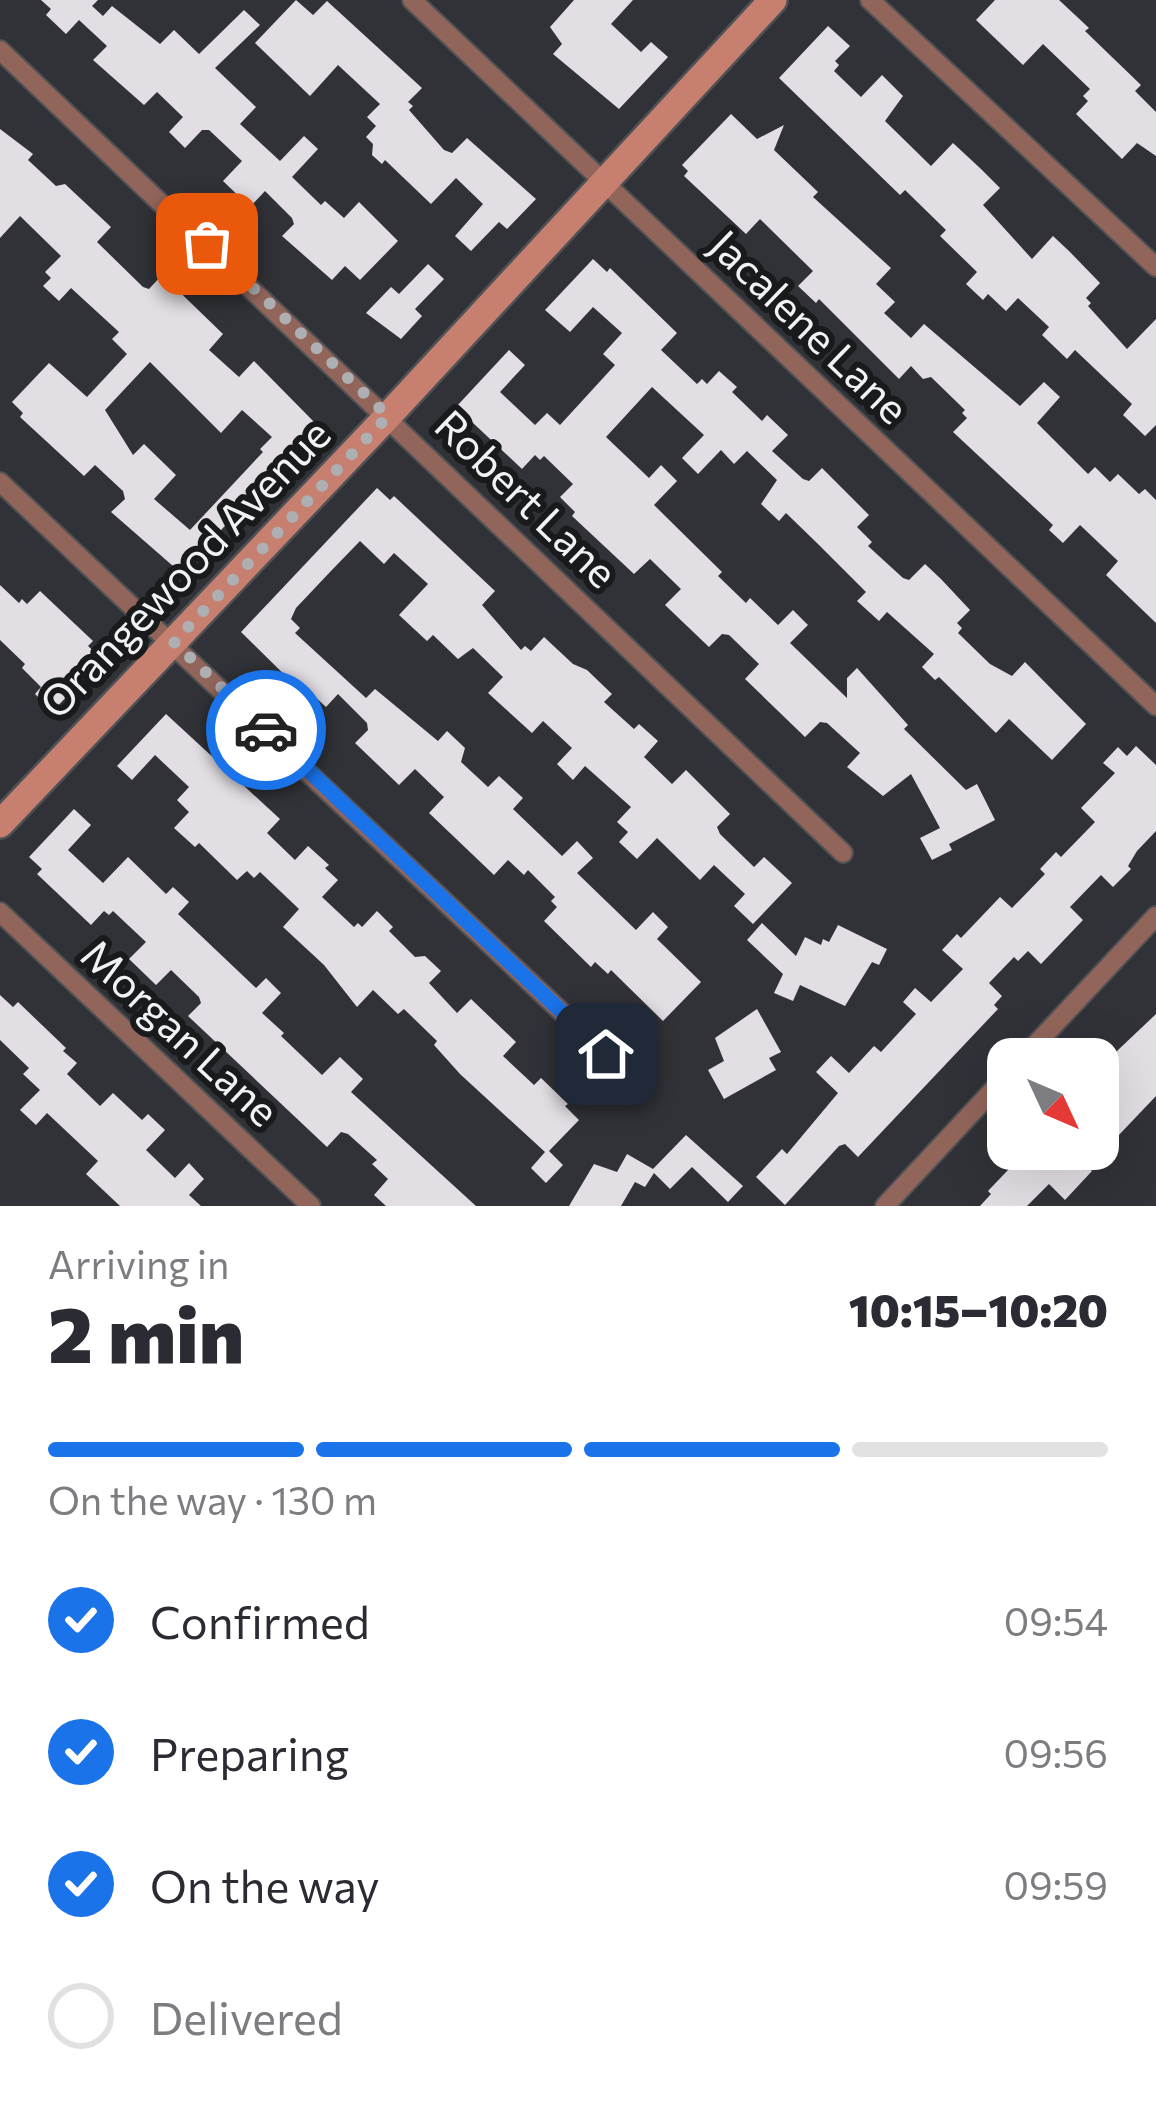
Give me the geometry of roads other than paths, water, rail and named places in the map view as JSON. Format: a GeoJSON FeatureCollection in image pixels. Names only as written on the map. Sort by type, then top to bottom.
{"type":"FeatureCollection","features":[{"type":"Feature","properties":{"kind":"main road","name":"Orangewood Avenue"},"geometry":{"type":"LineString","coordinates":[[0,824],[606,184],[773,0]]}},
{"type":"Feature","properties":{"kind":"street","name":"Jacalene Lane"},"geometry":{"type":"LineString","coordinates":[[412,0],[1156,706]]}},
{"type":"Feature","properties":{"kind":"street"},"geometry":{"type":"LineString","coordinates":[[870,0],[1156,267]]}},
{"type":"Feature","properties":{"kind":"street","name":"Robert Lane"},"geometry":{"type":"LineString","coordinates":[[0,50],[843,853]]}},
{"type":"Feature","properties":{"kind":"street"},"geometry":{"type":"LineString","coordinates":[[0,482],[638,1084]]}},
{"type":"Feature","properties":{"kind":"street","name":"Morgan Lane"},"geometry":{"type":"LineString","coordinates":[[0,912],[311,1206]]}},
{"type":"Feature","properties":{"kind":"street"},"geometry":{"type":"LineString","coordinates":[[1042,1038],[1156,916]]}},
{"type":"Feature","properties":{"kind":"street"},"geometry":{"type":"LineString","coordinates":[[885,1206],[987,1097]]}}]}
